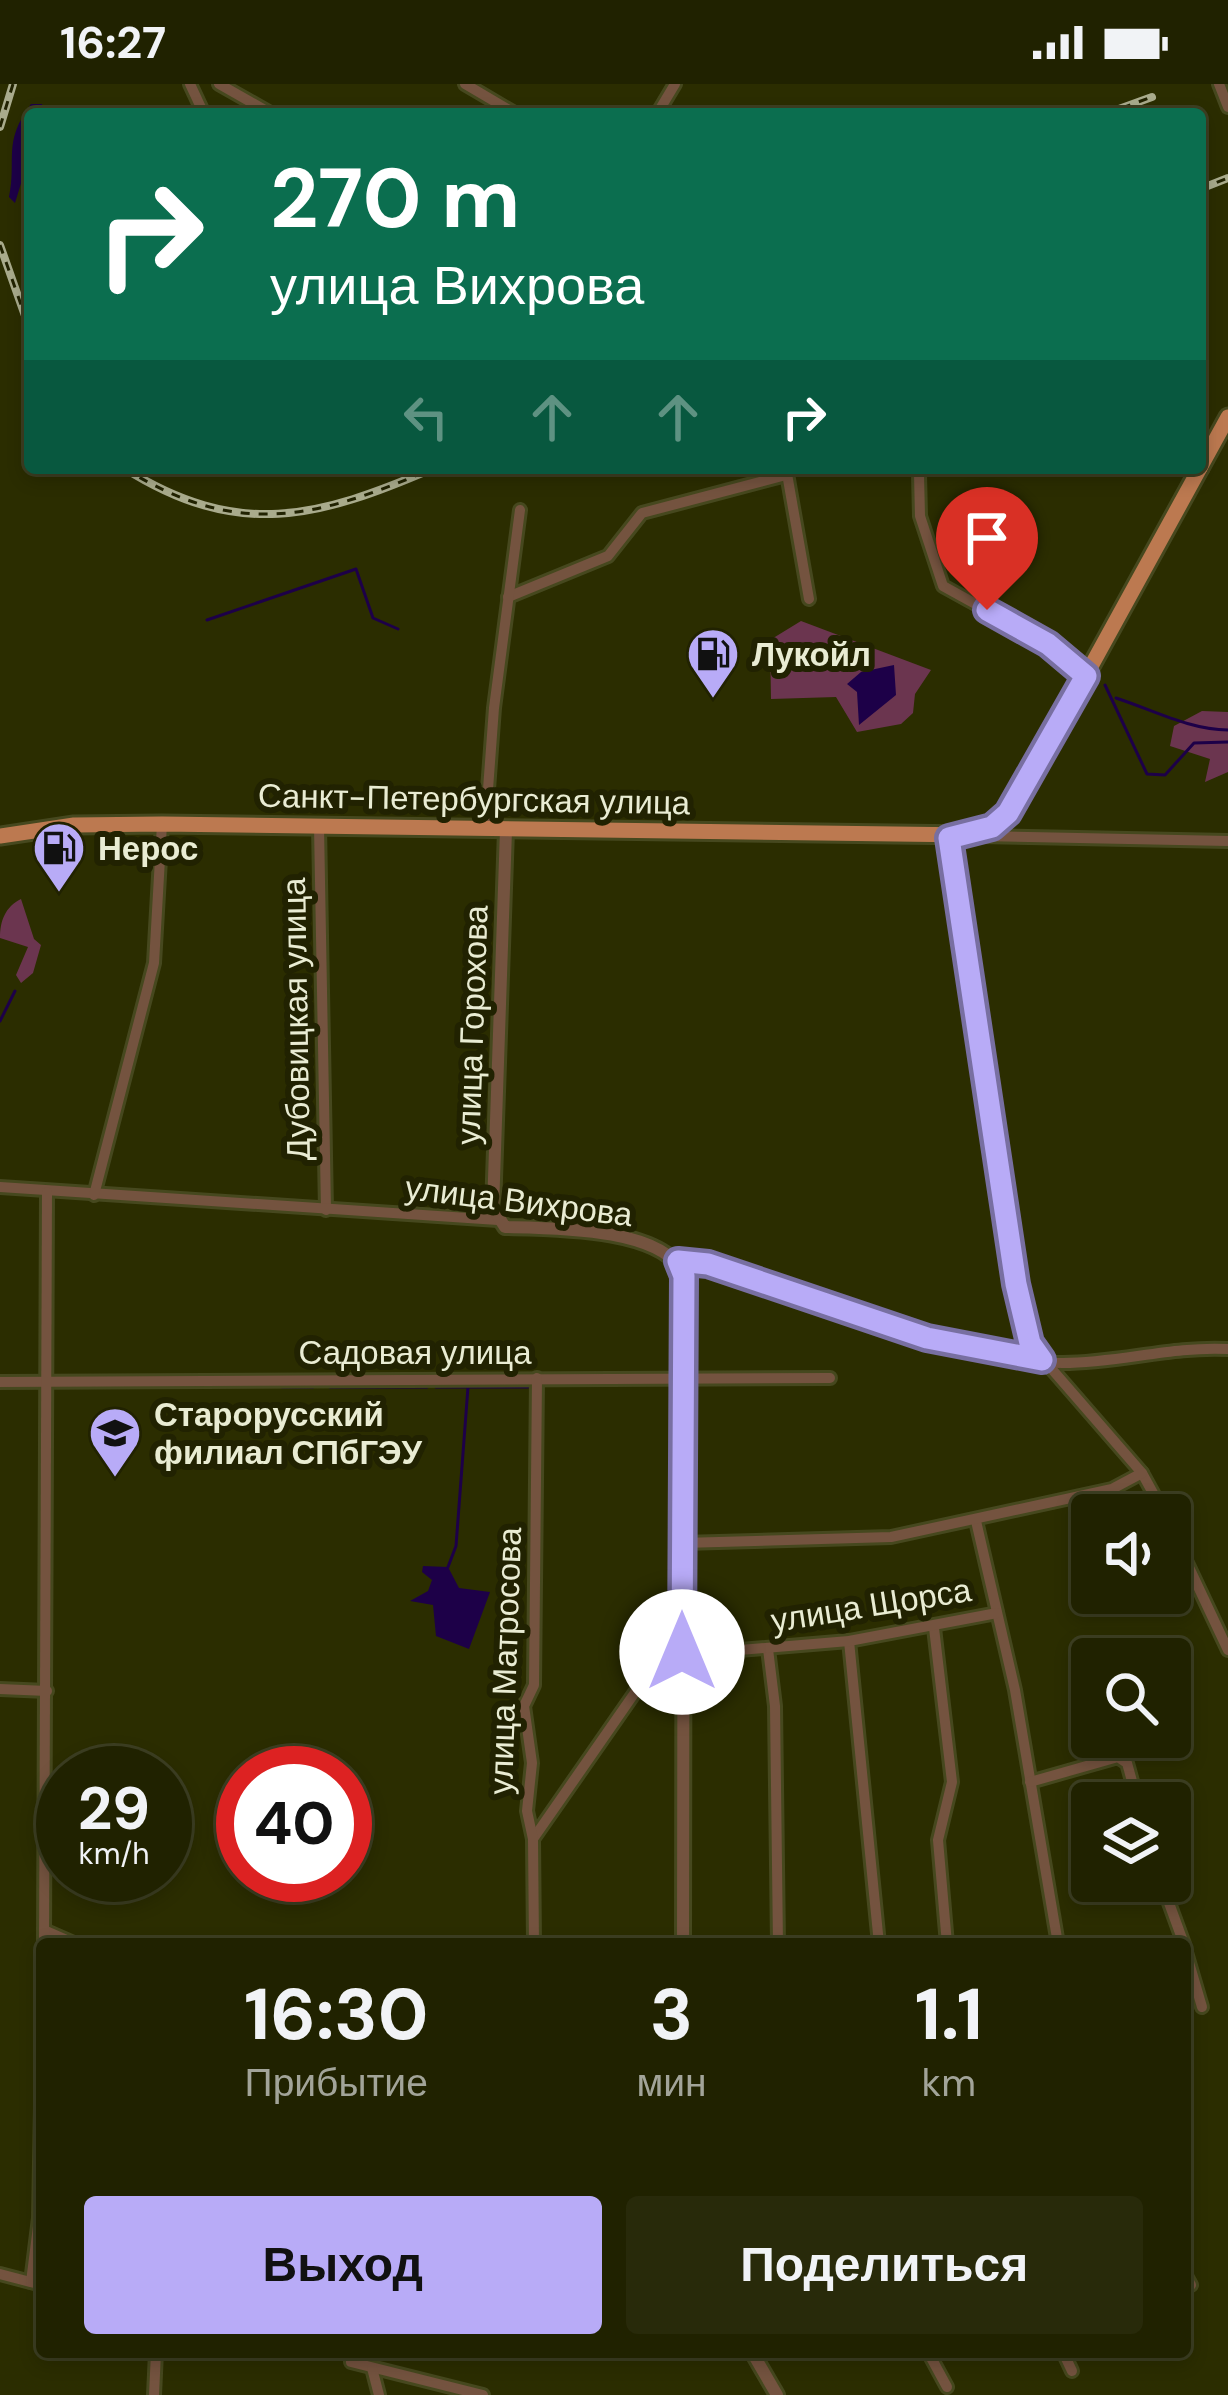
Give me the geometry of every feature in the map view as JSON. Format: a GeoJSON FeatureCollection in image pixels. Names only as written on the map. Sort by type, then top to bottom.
{"type":"FeatureCollection","features":[{"type":"Feature","properties":{"kind":"main road"},"geometry":{"type":"LineString","coordinates":[[1206,457],[1228,417]]}},
{"type":"Feature","properties":{"kind":"main road"},"geometry":{"type":"LineString","coordinates":[[971,836],[1008,813],[1197,474]]}},
{"type":"Feature","properties":{"kind":"main road","name":"Санкт-Петербургская улица"},"geometry":{"type":"LineString","coordinates":[[5,832],[162,824],[971,836]]}},
{"type":"Feature","properties":{"kind":"street"},"geometry":{"type":"LineString","coordinates":[[219,84],[261,108]]}},
{"type":"Feature","properties":{"kind":"street"},"geometry":{"type":"LineString","coordinates":[[464,84],[506,108]]}},
{"type":"Feature","properties":{"kind":"street"},"geometry":{"type":"LineString","coordinates":[[1219,84],[1228,107]]}},
{"type":"Feature","properties":{"kind":"street"},"geometry":{"type":"LineString","coordinates":[[508,597],[608,556],[642,513],[779,474]]}},
{"type":"Feature","properties":{"kind":"street"},"geometry":{"type":"LineString","coordinates":[[786,474],[809,599]]}},
{"type":"Feature","properties":{"kind":"street"},"geometry":{"type":"LineString","coordinates":[[919,474],[920,516],[943,586],[1048,644],[1086,676]]}},
{"type":"Feature","properties":{"kind":"street"},"geometry":{"type":"LineString","coordinates":[[485,830],[520,510]]}},
{"type":"Feature","properties":{"kind":"street"},"geometry":{"type":"LineString","coordinates":[[94,1195],[154,963],[162,824]]}},
{"type":"Feature","properties":{"kind":"street","name":"Дубовицкая улица"},"geometry":{"type":"LineString","coordinates":[[319,826],[326,1210]]}},
{"type":"Feature","properties":{"kind":"street","name":"улица Горохова"},"geometry":{"type":"LineString","coordinates":[[497,1220],[506,830]]}},
{"type":"Feature","properties":{"kind":"street"},"geometry":{"type":"LineString","coordinates":[[971,836],[1228,841]]}},
{"type":"Feature","properties":{"kind":"street"},"geometry":{"type":"LineString","coordinates":[[949,838],[1016,1284],[1030,1343],[1142,1473],[1154,1494]]}},
{"type":"Feature","properties":{"kind":"street","name":"улица Вихрова"},"geometry":{"type":"LineString","coordinates":[[0,1187],[497,1220],[506,1227],[632,1240],[678,1261],[708,1264],[927,1338],[1061,1363],[1134,1358],[1159,1349],[1228,1349]]}},
{"type":"Feature","properties":{"kind":"street"},"geometry":{"type":"LineString","coordinates":[[44,1938],[47,1192]]}},
{"type":"Feature","properties":{"kind":"street"},"geometry":{"type":"LineString","coordinates":[[678,1261],[684,1276],[682,1938]]}},
{"type":"Feature","properties":{"kind":"street","name":"улица Матросова"},"geometry":{"type":"LineString","coordinates":[[534,1938],[524,1706],[534,1685],[537,1378]]}},
{"type":"Feature","properties":{"kind":"street","name":"Садовая улица"},"geometry":{"type":"LineString","coordinates":[[0,1382],[830,1378]]}},
{"type":"Feature","properties":{"kind":"street"},"geometry":{"type":"LineString","coordinates":[[682,1543],[891,1537],[1112,1489],[1142,1473]]}},
{"type":"Feature","properties":{"kind":"street"},"geometry":{"type":"LineString","coordinates":[[976,1521],[1057,1938]]}},
{"type":"Feature","properties":{"kind":"street"},"geometry":{"type":"LineString","coordinates":[[1191,1572],[1228,1650]]}},
{"type":"Feature","properties":{"kind":"street","name":"улица Щорса"},"geometry":{"type":"LineString","coordinates":[[682,1652],[849,1642],[997,1613]]}},
{"type":"Feature","properties":{"kind":"street"},"geometry":{"type":"LineString","coordinates":[[934,1628],[952,1782],[938,1840],[946,1938]]}},
{"type":"Feature","properties":{"kind":"street"},"geometry":{"type":"LineString","coordinates":[[849,1642],[878,1938]]}},
{"type":"Feature","properties":{"kind":"street"},"geometry":{"type":"LineString","coordinates":[[768,1649],[775,1706],[778,1938]]}},
{"type":"Feature","properties":{"kind":"street"},"geometry":{"type":"LineString","coordinates":[[533,1839],[659,1660],[672,1651],[682,1652]]}},
{"type":"Feature","properties":{"kind":"street"},"geometry":{"type":"LineString","coordinates":[[0,1689],[47,1691]]}},
{"type":"Feature","properties":{"kind":"street"},"geometry":{"type":"LineString","coordinates":[[1030,1782],[1118,1757],[1127,1763],[1132,1782]]}},
{"type":"Feature","properties":{"kind":"street"},"geometry":{"type":"LineString","coordinates":[[1168,1902],[1181,1938]]}},
{"type":"Feature","properties":{"kind":"street"},"geometry":{"type":"LineString","coordinates":[[44,1930],[62,1938]]}},
{"type":"Feature","properties":{"kind":"street"},"geometry":{"type":"LineString","coordinates":[[1191,1970],[1202,2007]]}},
{"type":"Feature","properties":{"kind":"street"},"geometry":{"type":"LineString","coordinates":[[0,2274],[36,2283]]}},
{"type":"Feature","properties":{"kind":"street"},"geometry":{"type":"LineString","coordinates":[[154,2395],[156,2358]]}},
{"type":"Feature","properties":{"kind":"street"},"geometry":{"type":"LineString","coordinates":[[353,2358],[372,2368],[483,2395]]}},
{"type":"Feature","properties":{"kind":"street"},"geometry":{"type":"LineString","coordinates":[[755,2358],[777,2395]]}},
{"type":"Feature","properties":{"kind":"street"},"geometry":{"type":"LineString","coordinates":[[931,2358],[947,2386]]}},
{"type":"Feature","properties":{"kind":"street"},"geometry":{"type":"LineString","coordinates":[[1066,2358],[1072,2371]]}},
{"type":"Feature","properties":{"kind":"street"},"geometry":{"type":"LineString","coordinates":[[372,2368],[379,2395]]}},
{"type":"Feature","properties":{"kind":"shaded area"},"geometry":{"type":"Polygon","coordinates":[[[24,115],[24,174],[15,203],[9,197],[13,141],[24,115]]]}},
{"type":"Feature","properties":{"kind":"shaded area"},"geometry":{"type":"Polygon","coordinates":[[[801,621],[931,670],[915,694],[913,713],[901,724],[857,732],[836,697],[771,699],[770,640],[801,621]]]}},
{"type":"Feature","properties":{"kind":"shaded area"},"geometry":{"type":"Polygon","coordinates":[[[894,665],[896,695],[859,725],[857,692],[847,684],[861,672],[894,665]]]}},
{"type":"Feature","properties":{"kind":"shaded area"},"geometry":{"type":"Polygon","coordinates":[[[1202,711],[1228,712],[1228,772],[1205,782],[1210,759],[1170,746],[1174,726],[1202,711]]]}},
{"type":"Feature","properties":{"kind":"shaded area"},"geometry":{"type":"Polygon","coordinates":[[[21,899],[34,939],[41,945],[33,973],[21,983],[16,975],[28,947],[0,938],[4,915],[21,899]]]}},
{"type":"Feature","properties":{"kind":"shaded area"},"geometry":{"type":"Polygon","coordinates":[[[423,1566],[448,1567],[459,1588],[490,1592],[469,1649],[436,1636],[433,1605],[410,1601],[428,1591],[432,1580],[422,1572],[423,1566]]]}},
{"type":"Feature","properties":{"kind":"waterway"},"geometry":{"type":"LineString","coordinates":[[207,620],[356,569],[373,618],[398,629]]}},
{"type":"Feature","properties":{"kind":"waterway"},"geometry":{"type":"LineString","coordinates":[[1105,685],[1147,774],[1165,775],[1194,743],[1228,742]]}},
{"type":"Feature","properties":{"kind":"waterway"},"geometry":{"type":"LineString","coordinates":[[1116,698],[1186,723],[1228,730]]}},
{"type":"Feature","properties":{"kind":"waterway"},"geometry":{"type":"LineString","coordinates":[[0,1021],[15,991]]}},
{"type":"Feature","properties":{"kind":"waterway"},"geometry":{"type":"LineString","coordinates":[[282,1387],[313,1387]]}},
{"type":"Feature","properties":{"kind":"waterway"},"geometry":{"type":"LineString","coordinates":[[330,1387],[427,1387]]}},
{"type":"Feature","properties":{"kind":"waterway"},"geometry":{"type":"LineString","coordinates":[[436,1387],[528,1387]]}},
{"type":"Feature","properties":{"kind":"waterway"},"geometry":{"type":"LineString","coordinates":[[448,1567],[456,1546],[468,1387]]}},
{"type":"Feature","properties":{"kind":"railway"},"geometry":{"type":"LineString","coordinates":[[0,127],[13,84]]}},
{"type":"Feature","properties":{"kind":"railway"},"geometry":{"type":"LineString","coordinates":[[1122,108],[1152,97]]}},
{"type":"Feature","properties":{"kind":"railway"},"geometry":{"type":"LineString","coordinates":[[1206,187],[1228,178]]}},
{"type":"Feature","properties":{"kind":"railway"},"geometry":{"type":"LineString","coordinates":[[0,245],[24,313]]}},
{"type":"Feature","properties":{"kind":"railway"},"geometry":{"type":"LineString","coordinates":[[135,474],[204,505],[278,514],[353,499],[419,474]]}},
{"type":"Feature","properties":{"kind":"place","name":"Лукойл"},"geometry":{"type":"Point","coordinates":[713,700]}},
{"type":"Feature","properties":{"kind":"place","name":"Нерос"},"geometry":{"type":"Point","coordinates":[59,894]}},
{"type":"Feature","properties":{"kind":"place","name":"Старорусский филиал СПбГЭУ"},"geometry":{"type":"Point","coordinates":[115,1479]}},
{"type":"Feature","properties":{"kind":"route"},"geometry":{"type":"LineString","coordinates":[[682,1652],[684,1276],[678,1261],[708,1264],[927,1338],[1042,1360],[1030,1343],[1016,1284],[949,838],[971,836],[1008,813],[1086,676],[1048,644],[987,610]]}}]}
